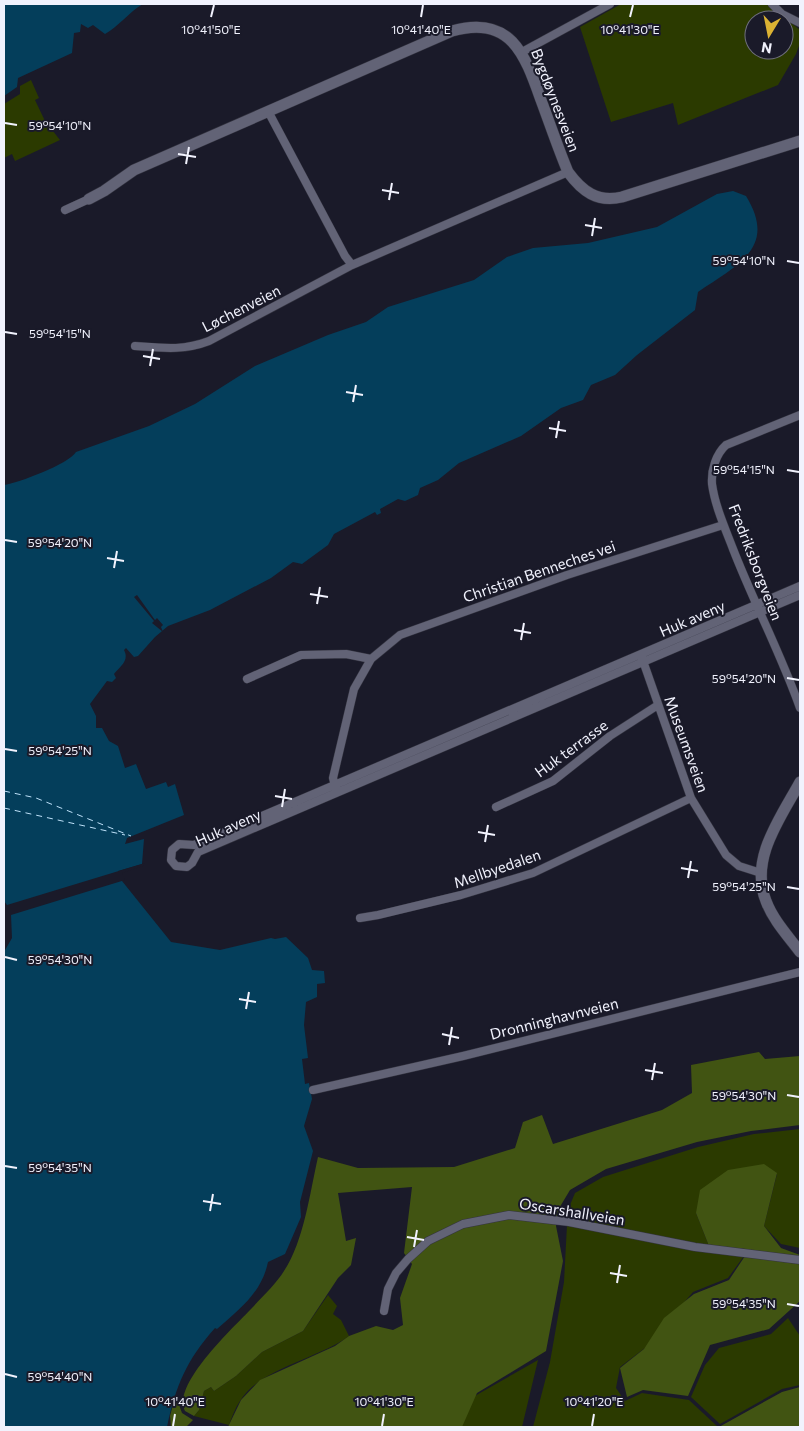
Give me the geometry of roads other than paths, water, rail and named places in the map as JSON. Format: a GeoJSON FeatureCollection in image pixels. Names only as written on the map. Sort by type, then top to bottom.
{"type":"FeatureCollection","features":[{"type":"Feature","properties":{"kind":"street"},"geometry":{"type":"LineString","coordinates":[[522,52],[610,4]]}},
{"type":"Feature","properties":{"kind":"street"},"geometry":{"type":"LineString","coordinates":[[772,4],[782,14],[800,23]]}},
{"type":"Feature","properties":{"kind":"street","name":"Bygdøynesveien"},"geometry":{"type":"LineString","coordinates":[[65,210],[104,192],[134,170],[459,29],[481,27],[496,31],[509,37],[522,52],[568,172],[588,193],[600,198],[615,198],[800,141]]}},
{"type":"Feature","properties":{"kind":"street"},"geometry":{"type":"LineString","coordinates":[[269,112],[345,256],[352,265]]}},
{"type":"Feature","properties":{"kind":"street","name":"Løchenveien"},"geometry":{"type":"LineString","coordinates":[[136,346],[173,349],[195,346],[209,341],[352,265],[568,172]]}},
{"type":"Feature","properties":{"kind":"street","name":"Fredriksborgveien"},"geometry":{"type":"LineString","coordinates":[[800,415],[735,440],[719,453],[714,466],[712,483],[724,525],[759,614],[792,683],[800,708]]}},
{"type":"Feature","properties":{"kind":"street","name":"Christian Benneches vei"},"geometry":{"type":"LineString","coordinates":[[334,785],[333,778],[354,689],[371,659],[400,635],[414,628],[567,575],[724,525]]}},
{"type":"Feature","properties":{"kind":"street","name":"Huk aveny"},"geometry":{"type":"LineString","coordinates":[[800,586],[643,658],[597,683],[273,822],[198,852],[192,863],[187,867],[176,866],[171,860],[172,850],[179,844],[194,845],[594,674],[643,658],[759,614],[800,596]]}},
{"type":"Feature","properties":{"kind":"street"},"geometry":{"type":"LineString","coordinates":[[247,679],[301,655],[346,654],[371,659]]}},
{"type":"Feature","properties":{"kind":"street","name":"Museumsveien"},"geometry":{"type":"LineString","coordinates":[[643,658],[691,798],[726,855],[739,866],[761,873]]}},
{"type":"Feature","properties":{"kind":"street"},"geometry":{"type":"LineString","coordinates":[[594,674],[597,683]]}},
{"type":"Feature","properties":{"kind":"street"},"geometry":{"type":"LineString","coordinates":[[548,694],[552,702]]}},
{"type":"Feature","properties":{"kind":"street","name":"Huk terrasse"},"geometry":{"type":"LineString","coordinates":[[496,807],[553,781],[610,736],[658,705]]}},
{"type":"Feature","properties":{"kind":"street"},"geometry":{"type":"LineString","coordinates":[[496,715],[500,724]]}},
{"type":"Feature","properties":{"kind":"street"},"geometry":{"type":"LineString","coordinates":[[443,738],[447,747]]}},
{"type":"Feature","properties":{"kind":"street"},"geometry":{"type":"LineString","coordinates":[[386,763],[389,772]]}},
{"type":"Feature","properties":{"kind":"street"},"geometry":{"type":"LineString","coordinates":[[800,782],[768,842],[761,873],[766,901],[777,922],[800,952]]}},
{"type":"Feature","properties":{"kind":"street"},"geometry":{"type":"LineString","coordinates":[[334,785],[338,794]]}},
{"type":"Feature","properties":{"kind":"street","name":"Mellbyedalen"},"geometry":{"type":"LineString","coordinates":[[360,918],[469,893],[532,873],[691,798]]}},
{"type":"Feature","properties":{"kind":"street","name":"Huk aveny"},"geometry":{"type":"LineString","coordinates":[[270,812],[273,822]]}},
{"type":"Feature","properties":{"kind":"street","name":"Dronninghavnveien"},"geometry":{"type":"LineString","coordinates":[[313,1090],[459,1057],[800,972]]}},
{"type":"Feature","properties":{"kind":"street","name":"Oscarshallveien"},"geometry":{"type":"LineString","coordinates":[[384,1311],[388,1289],[396,1273],[428,1241],[463,1224],[509,1215],[569,1222],[695,1247],[800,1260]]}},
{"type":"Feature","properties":{"kind":"water"},"geometry":{"type":"Polygon","coordinates":[[[4,4],[143,4],[105,34],[93,25],[88,28],[81,24],[80,32],[74,33],[72,53],[18,78],[17,87],[4,96],[4,4]]]}},
{"type":"Feature","properties":{"kind":"water"},"geometry":{"type":"Polygon","coordinates":[[[733,191],[746,196],[755,214],[757,229],[755,242],[749,253],[726,273],[698,292],[695,310],[637,355],[615,375],[591,385],[583,400],[561,408],[521,436],[459,463],[438,480],[420,488],[418,495],[405,501],[398,499],[380,509],[381,513],[377,515],[375,512],[334,534],[328,545],[302,564],[293,562],[271,578],[210,610],[168,626],[138,656],[134,657],[126,648],[124,650],[125,661],[114,674],[116,678],[112,682],[107,681],[90,704],[96,716],[96,728],[102,728],[109,741],[118,746],[125,768],[136,764],[146,789],[166,782],[168,787],[175,784],[184,815],[127,838],[125,844],[144,839],[142,864],[118,871],[122,881],[171,942],[220,950],[271,938],[286,937],[308,958],[312,970],[324,971],[325,983],[317,984],[317,997],[306,1002],[304,1025],[308,1058],[302,1059],[305,1084],[309,1083],[312,1099],[304,1126],[313,1151],[300,1202],[301,1217],[285,1254],[268,1262],[261,1282],[249,1299],[217,1329],[215,1328],[197,1351],[178,1386],[167,1427],[4,1427],[4,485],[20,481],[54,467],[64,462],[76,452],[149,426],[195,404],[255,366],[328,335],[366,322],[388,307],[474,280],[507,257],[533,248],[588,243],[657,227],[717,194],[733,191]]]}}]}
